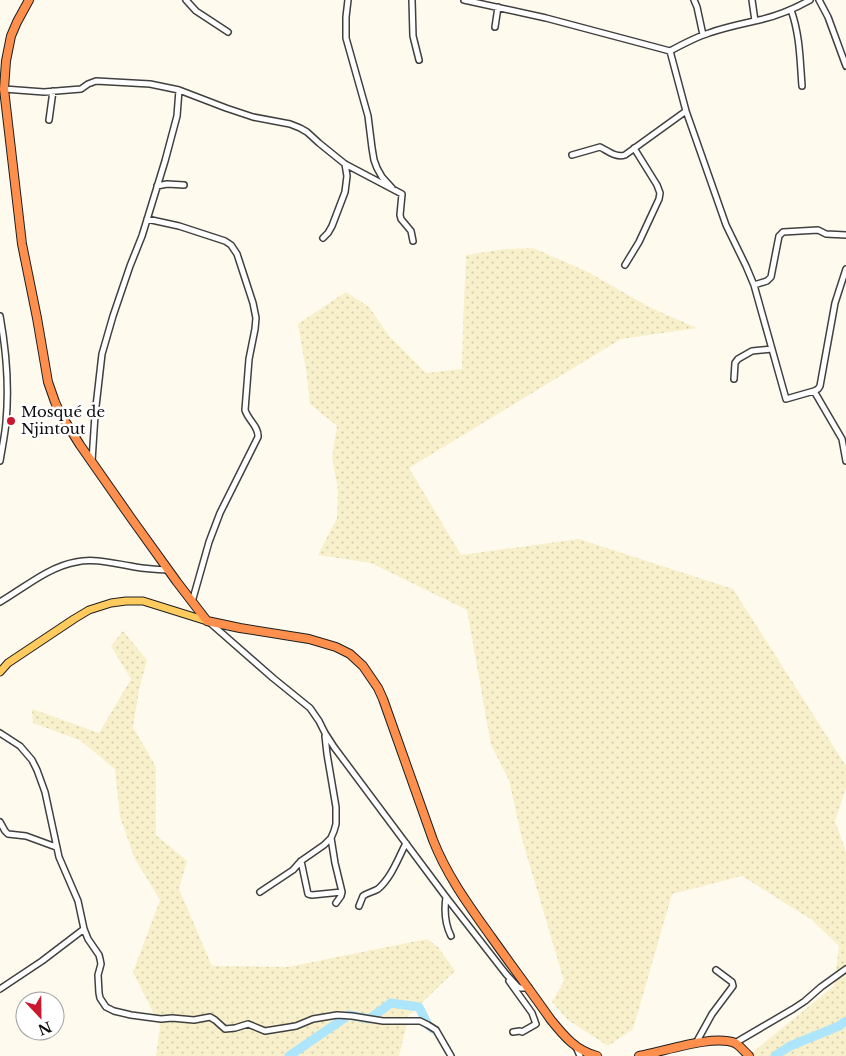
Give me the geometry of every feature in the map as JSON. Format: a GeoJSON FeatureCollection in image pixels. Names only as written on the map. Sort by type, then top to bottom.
{"type":"FeatureCollection","features":[{"type":"Feature","properties":{"kind":"highway"},"geometry":{"type":"LineString","coordinates":[[28,0],[11,36],[6,61],[4,89],[22,244],[48,382],[60,413],[168,570],[207,621],[322,642],[350,654],[363,666],[384,699],[433,840],[444,866],[474,912],[551,1020],[569,1042],[584,1052],[597,1056]]}},
{"type":"Feature","properties":{"kind":"highway"},"geometry":{"type":"LineString","coordinates":[[639,1056],[696,1043],[724,1041],[735,1043],[749,1056]]}},
{"type":"Feature","properties":{"kind":"main road"},"geometry":{"type":"LineString","coordinates":[[0,672],[8,663],[74,619],[89,610],[111,603],[143,601],[207,621]]}},
{"type":"Feature","properties":{"kind":"street"},"geometry":{"type":"LineString","coordinates":[[186,0],[196,11],[228,32]]}},
{"type":"Feature","properties":{"kind":"street"},"geometry":{"type":"LineString","coordinates":[[348,0],[346,38],[368,116],[373,154],[382,177],[393,189]]}},
{"type":"Feature","properties":{"kind":"street"},"geometry":{"type":"LineString","coordinates":[[412,0],[413,36],[420,60]]}},
{"type":"Feature","properties":{"kind":"street"},"geometry":{"type":"LineString","coordinates":[[464,0],[546,18],[670,51],[703,35],[791,10],[810,0]]}},
{"type":"Feature","properties":{"kind":"street"},"geometry":{"type":"LineString","coordinates":[[694,0],[703,35]]}},
{"type":"Feature","properties":{"kind":"street"},"geometry":{"type":"LineString","coordinates":[[752,0],[755,21]]}},
{"type":"Feature","properties":{"kind":"street"},"geometry":{"type":"LineString","coordinates":[[819,0],[828,17],[846,66]]}},
{"type":"Feature","properties":{"kind":"street"},"geometry":{"type":"LineString","coordinates":[[495,27],[498,8]]}},
{"type":"Feature","properties":{"kind":"street"},"geometry":{"type":"LineString","coordinates":[[791,10],[796,22],[798,35],[802,86]]}},
{"type":"Feature","properties":{"kind":"street"},"geometry":{"type":"LineString","coordinates":[[670,51],[686,111],[726,225],[754,285],[786,399],[814,391],[820,386],[835,303],[846,269]]}},
{"type":"Feature","properties":{"kind":"street"},"geometry":{"type":"LineString","coordinates":[[4,89],[44,92],[82,88],[96,81],[150,84],[179,90],[253,116],[290,124],[307,132],[345,164],[402,194],[400,215],[401,219],[409,227],[413,241]]}},
{"type":"Feature","properties":{"kind":"street"},"geometry":{"type":"LineString","coordinates":[[92,462],[94,415],[102,354],[165,161],[177,116],[179,90]]}},
{"type":"Feature","properties":{"kind":"street"},"geometry":{"type":"LineString","coordinates":[[49,120],[53,91]]}},
{"type":"Feature","properties":{"kind":"street"},"geometry":{"type":"LineString","coordinates":[[572,155],[600,147],[617,156],[624,156],[686,111]]}},
{"type":"Feature","properties":{"kind":"street"},"geometry":{"type":"LineString","coordinates":[[625,265],[639,242],[659,199],[660,192],[634,148]]}},
{"type":"Feature","properties":{"kind":"street"},"geometry":{"type":"LineString","coordinates":[[323,238],[332,226],[345,192],[347,176],[345,164]]}},
{"type":"Feature","properties":{"kind":"street"},"geometry":{"type":"LineString","coordinates":[[157,186],[167,184],[184,185]]}},
{"type":"Feature","properties":{"kind":"street"},"geometry":{"type":"LineString","coordinates":[[147,219],[197,231],[231,244],[237,254],[253,302],[256,318],[256,328],[249,359],[245,410],[258,431],[258,437],[220,514],[209,542],[192,602]]}},
{"type":"Feature","properties":{"kind":"street"},"geometry":{"type":"LineString","coordinates":[[754,285],[767,280],[771,276],[779,236],[783,232],[818,230],[826,234],[846,235]]}},
{"type":"Feature","properties":{"kind":"street"},"geometry":{"type":"LineString","coordinates":[[0,316],[4,339],[7,406],[0,461]]}},
{"type":"Feature","properties":{"kind":"street"},"geometry":{"type":"LineString","coordinates":[[734,379],[734,363],[738,359],[752,351],[772,349]]}},
{"type":"Feature","properties":{"kind":"street"},"geometry":{"type":"LineString","coordinates":[[814,391],[822,407],[838,430],[842,439],[846,461]]}},
{"type":"Feature","properties":{"kind":"street"},"geometry":{"type":"LineString","coordinates":[[0,602],[42,575],[76,562],[103,561],[131,567],[168,570]]}},
{"type":"Feature","properties":{"kind":"street"},"geometry":{"type":"LineString","coordinates":[[207,621],[310,708],[319,721],[324,733],[446,897],[506,974],[520,988],[528,988]]}},
{"type":"Feature","properties":{"kind":"street"},"geometry":{"type":"LineString","coordinates":[[324,733],[336,817],[336,824],[331,838],[342,892],[336,903]]}},
{"type":"Feature","properties":{"kind":"street"},"geometry":{"type":"LineString","coordinates":[[0,734],[20,746],[32,760],[37,770],[45,792],[56,847],[62,866],[78,901],[88,939],[99,955],[101,964],[98,975],[98,993],[108,1009],[131,1015],[161,1019],[194,1020],[210,1017],[225,1029],[248,1024],[265,1031],[296,1026],[313,1019],[337,1015],[383,1021],[420,1022],[428,1024],[436,1030],[451,1056]]}},
{"type":"Feature","properties":{"kind":"street"},"geometry":{"type":"LineString","coordinates":[[0,822],[8,834],[26,836],[56,847]]}},
{"type":"Feature","properties":{"kind":"street"},"geometry":{"type":"LineString","coordinates":[[260,892],[293,870],[301,861],[331,838]]}},
{"type":"Feature","properties":{"kind":"street"},"geometry":{"type":"LineString","coordinates":[[359,906],[363,896],[375,891],[386,879],[406,843]]}},
{"type":"Feature","properties":{"kind":"street"},"geometry":{"type":"LineString","coordinates":[[301,861],[308,894],[342,892]]}},
{"type":"Feature","properties":{"kind":"street"},"geometry":{"type":"LineString","coordinates":[[446,897],[445,918],[451,936]]}},
{"type":"Feature","properties":{"kind":"street"},"geometry":{"type":"LineString","coordinates":[[0,989],[42,961],[84,929]]}},
{"type":"Feature","properties":{"kind":"street"},"geometry":{"type":"LineString","coordinates":[[735,1043],[793,1009],[846,969]]}},
{"type":"Feature","properties":{"kind":"street"},"geometry":{"type":"LineString","coordinates":[[696,1043],[712,1014],[733,986],[732,982],[716,970]]}},
{"type":"Feature","properties":{"kind":"street"},"geometry":{"type":"LineString","coordinates":[[506,974],[532,1013],[536,1024],[522,1032],[513,1032]]}},
{"type":"Feature","properties":{"kind":"street"},"geometry":{"type":"LineString","coordinates":[[576,1047],[580,1056]]}},
{"type":"Feature","properties":{"kind":"shaded area"},"geometry":{"type":"Polygon","coordinates":[[[533,248],[588,272],[649,307],[697,328],[621,339],[409,468],[461,555],[579,539],[733,589],[846,766],[846,788],[835,821],[846,852],[846,1056],[748,1056],[834,986],[839,946],[812,920],[742,876],[672,894],[633,1029],[608,1046],[568,1020],[552,1002],[564,981],[522,839],[509,780],[491,745],[467,610],[371,563],[318,555],[337,518],[338,490],[332,457],[337,426],[310,404],[298,324],[346,292],[369,307],[389,336],[426,373],[462,369],[466,255],[505,249],[533,248]]]}},
{"type":"Feature","properties":{"kind":"shaded area"},"geometry":{"type":"Polygon","coordinates":[[[123,631],[147,660],[139,690],[133,727],[156,767],[156,835],[187,861],[179,889],[212,966],[288,967],[427,939],[438,947],[455,971],[409,1015],[399,1056],[156,1056],[160,1026],[133,972],[160,900],[135,859],[120,817],[115,769],[80,740],[33,723],[32,709],[99,733],[131,679],[111,646],[123,631]]]}},
{"type":"Feature","properties":{"kind":"waterway"},"geometry":{"type":"LineString","coordinates":[[289,1056],[349,1015],[369,1019],[391,1003],[419,1007],[428,1025],[433,1029]]}},
{"type":"Feature","properties":{"kind":"waterway"},"geometry":{"type":"LineString","coordinates":[[775,1056],[790,1046],[839,1026],[846,1021]]}},
{"type":"Feature","properties":{"kind":"place","name":"Mosqué de Njintout"},"geometry":{"type":"Point","coordinates":[11,421]}}]}
